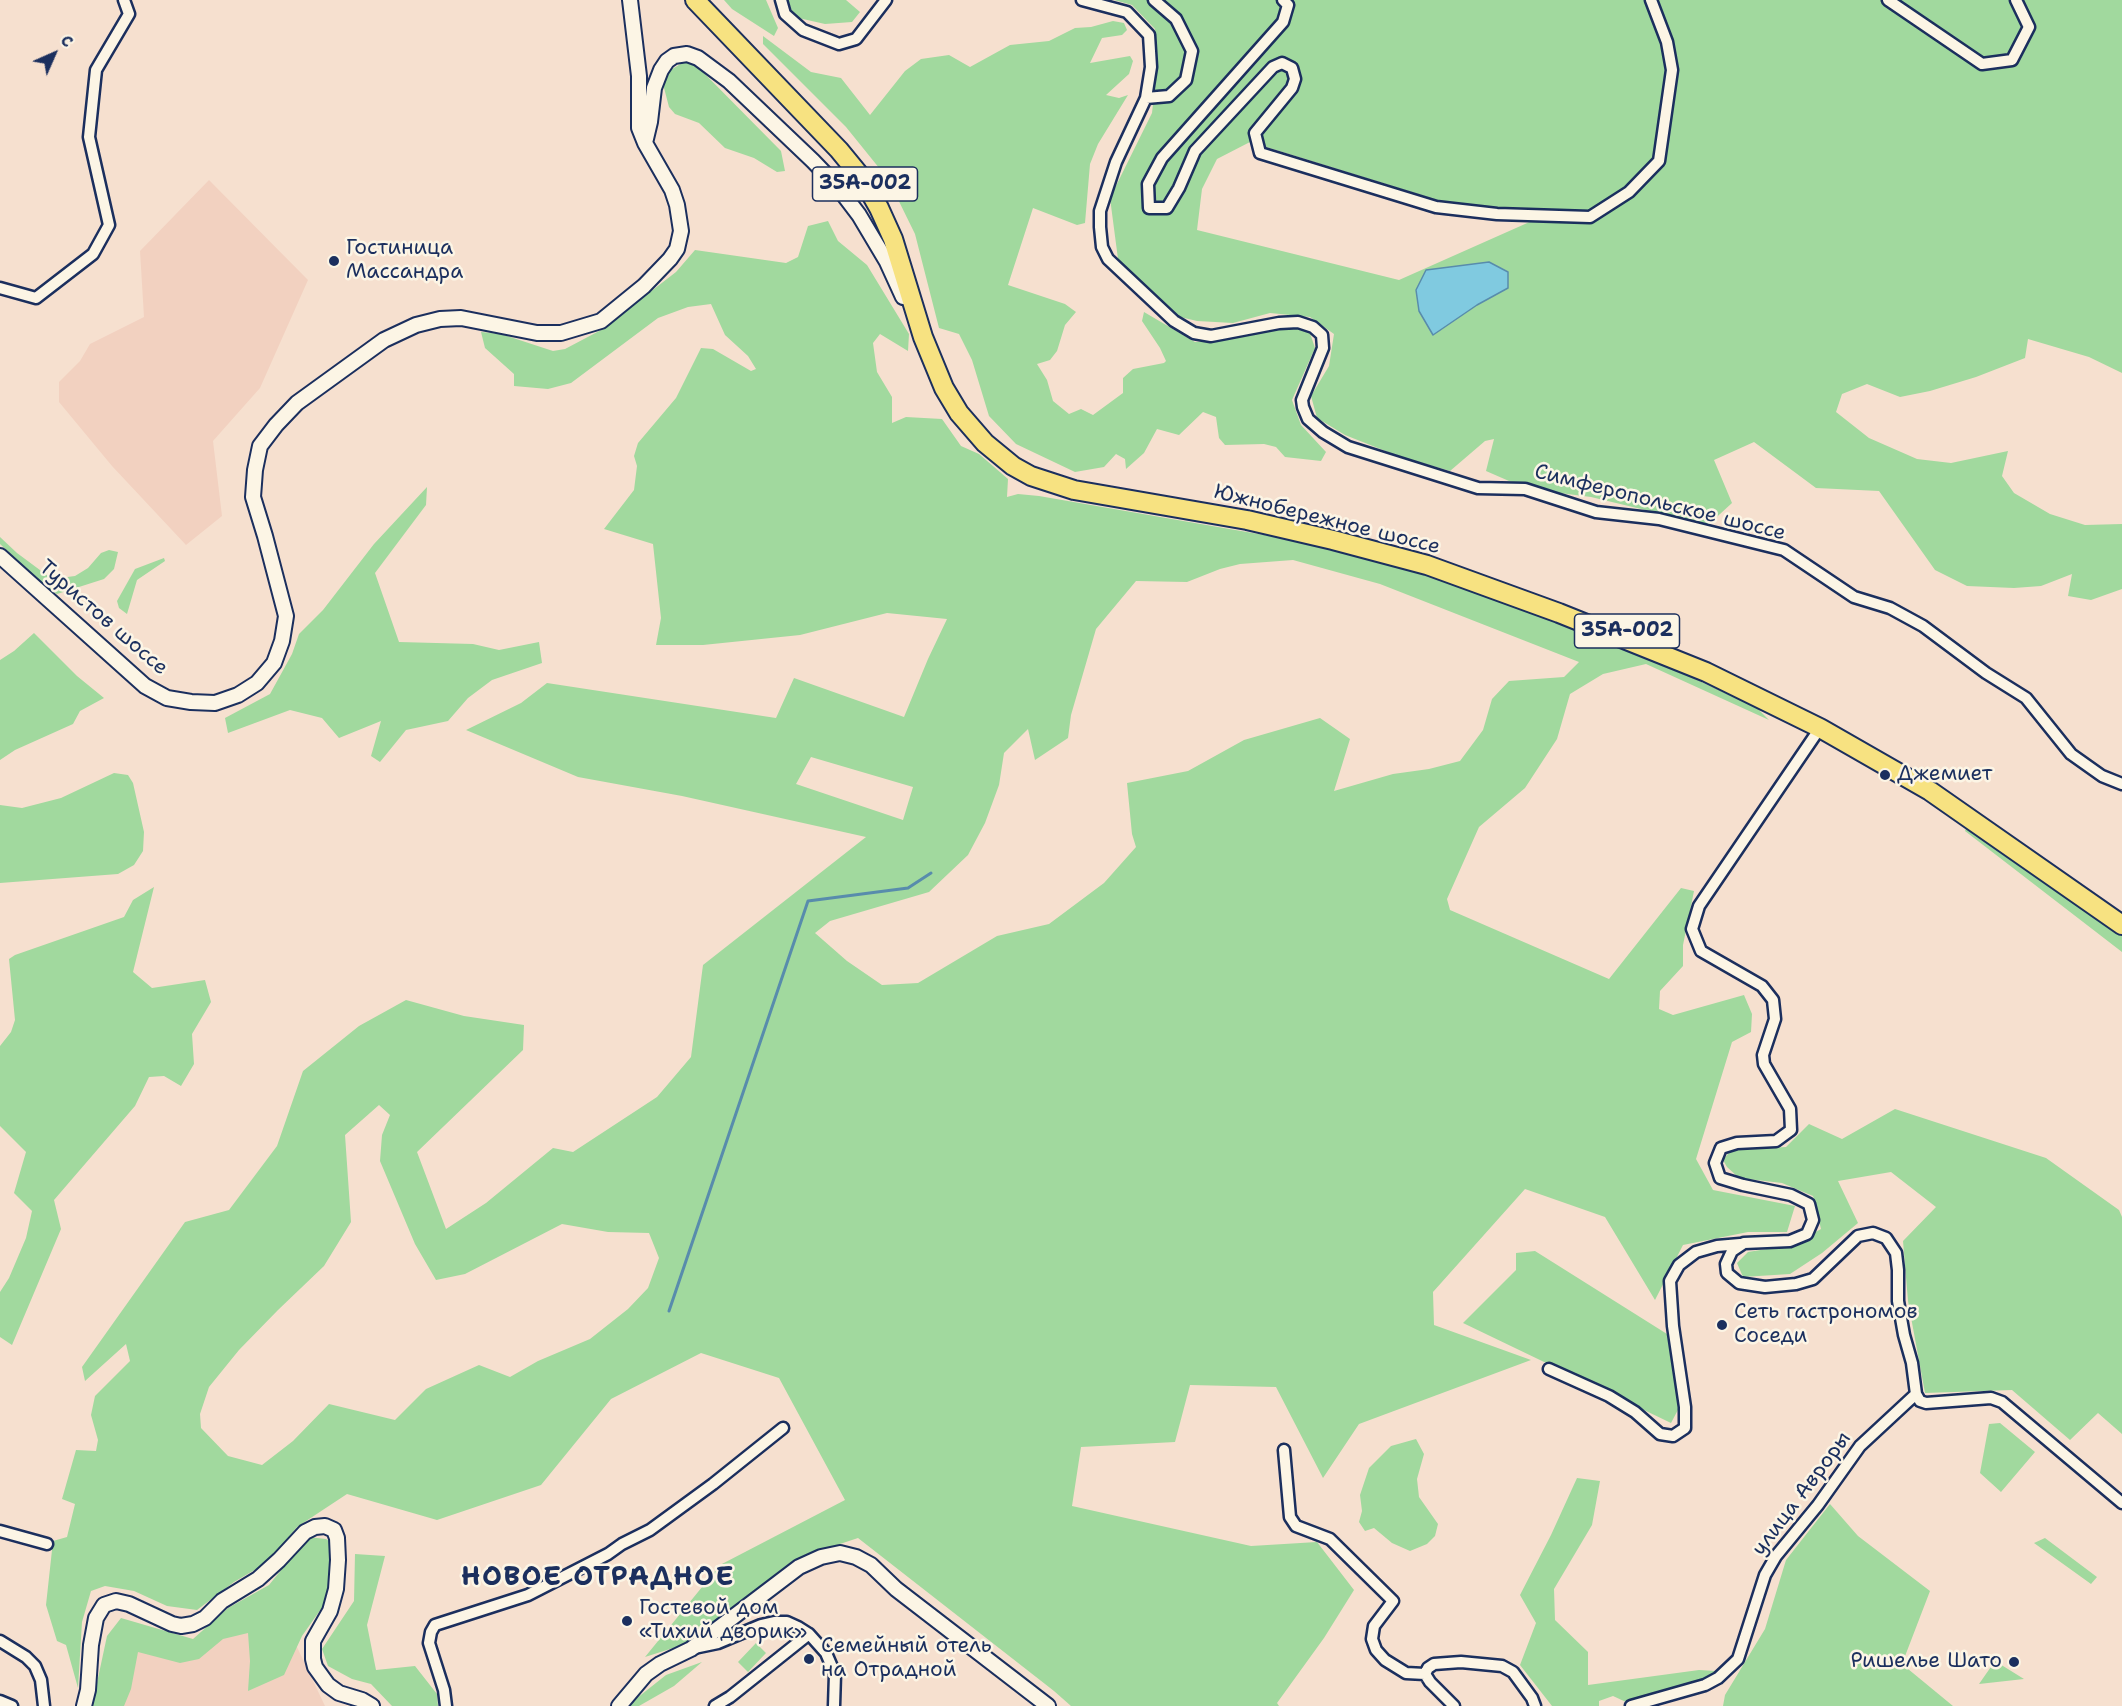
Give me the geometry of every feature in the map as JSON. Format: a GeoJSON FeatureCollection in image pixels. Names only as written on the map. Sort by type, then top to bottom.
{"type":"FeatureCollection","features":[{"type":"Feature","properties":{"kind":"highway","name":"Южнобережное шоссе"},"geometry":{"type":"LineString","coordinates":[[699,1],[832,142],[862,178],[893,239],[922,336],[944,388],[959,413],[999,456],[1031,476],[1074,490],[1247,520],[1333,540],[1427,566],[1558,613],[1798,711],[1826,719],[1935,783],[2122,915]]}},
{"type":"Feature","properties":{"kind":"highway","name":"Южнобережное шоссе"},"geometry":{"type":"LineString","coordinates":[[699,1],[845,145],[869,174],[902,235],[942,359],[955,387],[980,423],[1018,459],[1035,469],[1065,478],[1275,517],[1340,531],[1414,552],[1606,622],[1720,670],[1798,711],[1823,729],[1930,791],[2122,925]]}},
{"type":"Feature","properties":{"kind":"highway"},"geometry":{"type":"LineString","coordinates":[[1823,729],[1852,740],[1858,739]]}},
{"type":"Feature","properties":{"kind":"main road","name":"Туристов шоссе"},"geometry":{"type":"LineString","coordinates":[[0,556],[145,686],[167,698],[191,702],[214,702],[238,695],[257,683],[274,663],[282,641],[286,616],[253,497],[255,471],[260,446],[297,403],[384,340],[416,325],[440,319],[461,318],[537,333],[561,333],[602,321],[625,303],[670,259],[677,249],[680,239],[677,205],[672,190],[639,128],[639,76],[631,3]]}},
{"type":"Feature","properties":{"kind":"main road"},"geometry":{"type":"LineString","coordinates":[[645,143],[656,78],[667,61],[674,56],[687,54],[711,66],[813,161],[860,215],[887,262],[922,336]]}},
{"type":"Feature","properties":{"kind":"main road"},"geometry":{"type":"LineString","coordinates":[[84,1706],[88,1690],[91,1645],[96,1618],[104,1605],[116,1601],[129,1604],[172,1624],[181,1626],[193,1624],[205,1618],[222,1601],[258,1579],[305,1532],[315,1527],[326,1526],[334,1530],[336,1534],[339,1549],[338,1570],[334,1600],[313,1641],[315,1667],[328,1685],[339,1693],[362,1700],[372,1706]]}},
{"type":"Feature","properties":{"kind":"main road"},"geometry":{"type":"LineString","coordinates":[[619,1706],[646,1674],[660,1664],[691,1649],[799,1567],[821,1557],[840,1553],[856,1557],[871,1565],[896,1589],[1048,1706]]}},
{"type":"Feature","properties":{"kind":"street"},"geometry":{"type":"LineString","coordinates":[[0,288],[36,298],[93,254],[109,225],[89,137],[96,70],[129,14],[124,0]]}},
{"type":"Feature","properties":{"kind":"street"},"geometry":{"type":"LineString","coordinates":[[781,0],[785,14],[803,30],[839,44],[856,39],[886,0]]}},
{"type":"Feature","properties":{"kind":"street","name":"Симферопольское шоссе"},"geometry":{"type":"LineString","coordinates":[[1082,0],[1127,12],[1149,35],[1151,67],[1146,98],[1116,162],[1100,211],[1102,247],[1108,259],[1174,321],[1194,333],[1211,336],[1279,322],[1298,322],[1313,327],[1322,335],[1323,348],[1302,400],[1308,419],[1323,432],[1348,447],[1478,488],[1525,489],[1596,512],[1659,519],[1784,550],[1854,597],[1890,608],[1923,626],[1986,673],[2026,698],[2071,754],[2102,776],[2122,784]]}},
{"type":"Feature","properties":{"kind":"street"},"geometry":{"type":"LineString","coordinates":[[1146,98],[1169,96],[1186,80],[1192,51],[1176,19],[1154,0]]}},
{"type":"Feature","properties":{"kind":"street"},"geometry":{"type":"LineString","coordinates":[[1283,0],[1288,5],[1283,22],[1162,158],[1148,184],[1149,208],[1167,208],[1179,188],[1195,151],[1273,68],[1282,63],[1292,68],[1295,79],[1292,88],[1255,133],[1260,153],[1436,207],[1497,214],[1590,217],[1629,192],[1659,161],[1672,70],[1667,42],[1651,0]]}},
{"type":"Feature","properties":{"kind":"street"},"geometry":{"type":"LineString","coordinates":[[1888,0],[1982,64],[2012,60],[2029,27],[2016,0]]}},
{"type":"Feature","properties":{"kind":"street"},"geometry":{"type":"LineString","coordinates":[[1549,1369],[1609,1396],[1635,1412],[1660,1434],[1673,1436],[1684,1428],[1685,1407],[1673,1326],[1670,1281],[1679,1265],[1696,1252],[1717,1246],[1790,1241],[1807,1234],[1813,1220],[1809,1204],[1791,1195],[1720,1178],[1715,1163],[1720,1148],[1737,1143],[1776,1141],[1791,1130],[1790,1109],[1764,1064],[1764,1055],[1775,1019],[1773,1000],[1762,986],[1701,951],[1692,929],[1699,906],[1823,729]]}},
{"type":"Feature","properties":{"kind":"street"},"geometry":{"type":"LineString","coordinates":[[1744,1243],[1732,1251],[1726,1264],[1727,1273],[1740,1283],[1765,1287],[1796,1284],[1813,1279],[1858,1236],[1873,1233],[1886,1238],[1896,1253],[1898,1301],[1912,1363],[1916,1394],[1920,1401],[1926,1403],[1991,1398],[2002,1402],[2122,1503]]}},
{"type":"Feature","properties":{"kind":"street","name":"улица Авроры"},"geometry":{"type":"LineString","coordinates":[[1631,1706],[1705,1685],[1718,1678],[1738,1659],[1766,1575],[1776,1556],[1818,1505],[1860,1446],[1916,1394]]}},
{"type":"Feature","properties":{"kind":"street"},"geometry":{"type":"LineString","coordinates":[[446,1706],[444,1690],[429,1643],[430,1632],[435,1625],[528,1595],[608,1554],[650,1530],[783,1428]]}},
{"type":"Feature","properties":{"kind":"street"},"geometry":{"type":"LineString","coordinates":[[1284,1450],[1290,1517],[1296,1526],[1329,1539],[1393,1600],[1374,1626],[1372,1639],[1376,1650],[1385,1660],[1406,1673],[1425,1674]]}},
{"type":"Feature","properties":{"kind":"street"},"geometry":{"type":"LineString","coordinates":[[0,1531],[47,1544]]}},
{"type":"Feature","properties":{"kind":"street"},"geometry":{"type":"LineString","coordinates":[[691,1649],[718,1643],[761,1625],[774,1622],[787,1623],[809,1634],[826,1653],[835,1674],[834,1706]]}},
{"type":"Feature","properties":{"kind":"street"},"geometry":{"type":"LineString","coordinates":[[715,1706],[730,1697],[809,1634]]}},
{"type":"Feature","properties":{"kind":"street"},"geometry":{"type":"LineString","coordinates":[[0,1641],[35,1666],[41,1680],[44,1706]]}},
{"type":"Feature","properties":{"kind":"street"},"geometry":{"type":"LineString","coordinates":[[1425,1674],[1428,1668],[1441,1662],[1502,1666],[1513,1672],[1532,1698],[1535,1706]]}},
{"type":"Feature","properties":{"kind":"street"},"geometry":{"type":"LineString","coordinates":[[1425,1674],[1430,1683],[1454,1706]]}},
{"type":"Feature","properties":{"kind":"street"},"geometry":{"type":"LineString","coordinates":[[0,1701],[12,1706]]}},
{"type":"Feature","properties":{"kind":"shaded area"},"geometry":{"type":"Polygon","coordinates":[[[209,180],[308,280],[260,388],[213,441],[222,516],[186,545],[112,466],[59,402],[59,382],[80,361],[90,344],[144,317],[140,251],[209,180]]]}},
{"type":"Feature","properties":{"kind":"shaded area"},"geometry":{"type":"Polygon","coordinates":[[[251,1618],[296,1645],[325,1706],[101,1706],[122,1623],[197,1650],[251,1618]]]}},
{"type":"Feature","properties":{"kind":"green space"},"geometry":{"type":"Polygon","coordinates":[[[724,0],[766,0],[778,28],[774,36],[732,9],[724,0]]]}},
{"type":"Feature","properties":{"kind":"green space"},"geometry":{"type":"Polygon","coordinates":[[[788,0],[846,0],[860,12],[852,22],[825,24],[794,17],[788,0]]]}},
{"type":"Feature","properties":{"kind":"green space"},"geometry":{"type":"Polygon","coordinates":[[[1114,0],[2122,0],[2122,373],[2089,357],[2028,339],[2025,358],[1976,377],[1930,391],[1900,397],[1867,384],[1842,394],[1836,412],[1869,438],[1917,459],[1951,463],[2008,451],[2002,476],[2014,493],[2050,514],[2085,525],[2122,524],[2122,589],[2091,600],[2068,596],[2072,574],[2041,586],[2014,588],[1967,586],[1935,570],[1879,491],[1816,488],[1754,442],[1714,460],[1732,503],[1708,525],[1591,497],[1552,492],[1509,481],[1486,471],[1494,439],[1485,441],[1450,471],[1398,456],[1345,435],[1317,418],[1311,396],[1329,366],[1334,334],[1310,317],[1270,313],[1233,323],[1197,321],[1176,316],[1118,259],[1110,198],[1152,113],[1156,77],[1155,29],[1132,5],[1114,0]],[[1250,142],[1217,159],[1202,189],[1197,230],[1399,280],[1534,220],[1463,208],[1250,142]]]}},
{"type":"Feature","properties":{"kind":"green space"},"geometry":{"type":"Polygon","coordinates":[[[1113,21],[1124,23],[1127,30],[1122,35],[1102,38],[1090,63],[1130,56],[1133,61],[1129,74],[1106,95],[1119,98],[1128,95],[1098,144],[1090,164],[1085,223],[1077,225],[1033,208],[1008,285],[1065,304],[1076,312],[1065,325],[1057,351],[1050,360],[1037,364],[1047,380],[1053,401],[1069,414],[1081,409],[1093,415],[1123,393],[1123,378],[1133,369],[1164,363],[1166,361],[1160,348],[1142,321],[1144,312],[1195,342],[1224,340],[1283,326],[1301,329],[1310,333],[1315,348],[1292,400],[1301,425],[1326,452],[1321,461],[1285,457],[1276,447],[1264,444],[1225,445],[1219,438],[1216,417],[1203,412],[1179,435],[1157,429],[1144,453],[1126,469],[1125,459],[1116,454],[1104,467],[1075,472],[1016,444],[989,416],[972,360],[959,334],[939,328],[915,234],[888,179],[846,127],[763,44],[763,36],[811,72],[841,78],[870,115],[905,71],[921,59],[949,55],[970,67],[1010,45],[1049,41],[1075,28],[1091,27],[1113,21]]]}},
{"type":"Feature","properties":{"kind":"green space"},"geometry":{"type":"Polygon","coordinates":[[[684,62],[697,66],[781,151],[785,171],[777,172],[754,158],[725,148],[699,123],[675,114],[669,107],[663,84],[667,72],[684,62]]]}},
{"type":"Feature","properties":{"kind":"green space"},"geometry":{"type":"Polygon","coordinates":[[[828,221],[838,241],[867,265],[909,334],[908,351],[880,334],[873,343],[877,372],[892,397],[892,423],[906,417],[942,419],[961,446],[979,454],[1008,479],[1007,497],[1018,494],[1039,496],[1270,536],[1431,573],[1646,656],[1757,708],[1769,720],[1646,664],[1603,674],[1570,694],[1557,739],[1525,788],[1479,827],[1447,899],[1450,910],[1609,979],[1681,888],[1694,891],[1683,945],[1683,966],[1660,991],[1659,1009],[1673,1015],[1744,995],[1752,1014],[1751,1032],[1732,1042],[1696,1159],[1713,1190],[1795,1206],[1787,1232],[1748,1232],[1683,1245],[1655,1300],[1605,1217],[1525,1189],[1433,1292],[1434,1325],[1531,1360],[1359,1424],[1323,1478],[1276,1387],[1190,1385],[1175,1442],[1081,1447],[1072,1506],[1251,1546],[1317,1542],[1354,1590],[1324,1638],[1277,1703],[1279,1706],[1071,1706],[858,1538],[810,1554],[698,1640],[645,1657],[720,1565],[845,1500],[779,1378],[701,1353],[611,1399],[541,1485],[437,1520],[347,1494],[297,1527],[278,1550],[258,1568],[234,1582],[197,1610],[167,1606],[134,1591],[105,1586],[91,1591],[82,1622],[78,1688],[66,1645],[57,1641],[46,1605],[53,1541],[67,1537],[75,1504],[62,1499],[76,1450],[96,1451],[98,1440],[91,1415],[95,1396],[130,1361],[126,1344],[85,1381],[82,1367],[185,1222],[229,1210],[277,1146],[303,1071],[359,1026],[406,1000],[464,1016],[524,1025],[523,1050],[417,1152],[446,1229],[486,1203],[553,1148],[573,1152],[657,1097],[691,1057],[703,965],[866,837],[682,796],[578,777],[466,730],[521,703],[547,683],[776,718],[794,678],[904,717],[947,619],[887,613],[800,635],[703,645],[656,645],[661,618],[653,544],[604,529],[634,490],[637,466],[634,456],[638,443],[676,398],[701,348],[713,349],[751,371],[756,369],[748,356],[725,335],[711,304],[688,307],[658,318],[571,383],[548,389],[514,386],[514,374],[485,348],[481,332],[501,334],[553,351],[565,349],[601,330],[676,272],[695,250],[786,263],[798,257],[808,226],[828,221]],[[1293,560],[1240,564],[1187,582],[1136,581],[1096,629],[1071,715],[1068,738],[1035,760],[1028,729],[1004,753],[999,785],[985,823],[968,855],[929,892],[830,921],[815,933],[847,961],[882,985],[918,983],[997,936],[1049,924],[1104,883],[1136,847],[1132,834],[1127,783],[1188,771],[1244,740],[1320,718],[1350,739],[1334,791],[1393,774],[1429,769],[1460,761],[1483,730],[1492,699],[1509,681],[1564,677],[1579,662],[1380,584],[1293,560]],[[811,757],[796,784],[903,820],[913,787],[811,757]],[[379,1105],[345,1135],[351,1222],[324,1266],[239,1350],[209,1387],[200,1414],[201,1428],[228,1456],[262,1465],[293,1441],[329,1404],[395,1420],[426,1389],[479,1365],[510,1377],[538,1361],[590,1339],[628,1309],[648,1288],[659,1258],[649,1233],[608,1232],[562,1224],[465,1274],[436,1280],[415,1244],[380,1161],[382,1135],[390,1115],[379,1105]]]}},
{"type":"Feature","properties":{"kind":"green space"},"geometry":{"type":"Polygon","coordinates":[[[427,487],[426,505],[375,573],[399,642],[473,644],[499,650],[539,642],[542,663],[492,680],[468,698],[448,721],[406,730],[380,762],[371,756],[381,721],[339,738],[322,718],[290,710],[228,733],[225,718],[270,694],[292,654],[299,634],[323,610],[374,544],[427,487]]]}},
{"type":"Feature","properties":{"kind":"green space"},"geometry":{"type":"Polygon","coordinates":[[[0,537],[52,579],[75,576],[88,568],[101,553],[109,550],[118,552],[114,569],[104,579],[57,594],[0,544],[0,537]]]}},
{"type":"Feature","properties":{"kind":"green space"},"geometry":{"type":"Polygon","coordinates":[[[164,558],[165,561],[137,580],[127,614],[119,608],[117,601],[135,569],[164,558]]]}},
{"type":"Feature","properties":{"kind":"green space"},"geometry":{"type":"Polygon","coordinates":[[[34,633],[77,676],[104,698],[80,711],[73,724],[15,750],[0,760],[0,660],[34,633]]]}},
{"type":"Feature","properties":{"kind":"green space"},"geometry":{"type":"Polygon","coordinates":[[[114,773],[128,775],[133,783],[144,832],[143,851],[134,865],[118,874],[0,883],[0,805],[22,808],[61,798],[114,773]]]}},
{"type":"Feature","properties":{"kind":"green space"},"geometry":{"type":"Polygon","coordinates":[[[1968,824],[2122,931],[2122,952],[1965,831],[1968,824]]]}},
{"type":"Feature","properties":{"kind":"green space"},"geometry":{"type":"Polygon","coordinates":[[[154,887],[133,972],[152,988],[205,980],[211,1002],[192,1034],[194,1064],[181,1086],[164,1076],[149,1077],[135,1106],[54,1200],[61,1229],[12,1345],[0,1337],[0,1292],[9,1278],[26,1238],[32,1211],[14,1193],[26,1152],[0,1126],[0,1046],[11,1032],[15,1020],[9,959],[124,917],[133,900],[154,887]]]}},
{"type":"Feature","properties":{"kind":"green space"},"geometry":{"type":"Polygon","coordinates":[[[1895,1109],[2046,1158],[2119,1210],[2122,1217],[2122,1434],[2098,1413],[2070,1440],[2012,1390],[1925,1393],[1908,1301],[1903,1241],[1936,1207],[1891,1172],[1838,1181],[1858,1223],[1822,1253],[1790,1274],[1743,1277],[1737,1263],[1748,1252],[1792,1245],[1821,1229],[1813,1196],[1782,1183],[1739,1178],[1723,1160],[1731,1150],[1786,1147],[1809,1124],[1842,1139],[1895,1109]]]}},
{"type":"Feature","properties":{"kind":"green space"},"geometry":{"type":"Polygon","coordinates":[[[1535,1251],[1667,1334],[1680,1406],[1671,1423],[1463,1323],[1516,1270],[1516,1253],[1535,1251]]]}},
{"type":"Feature","properties":{"kind":"green space"},"geometry":{"type":"Polygon","coordinates":[[[2000,1423],[2035,1452],[2001,1492],[1980,1473],[1989,1424],[2000,1423]]]}},
{"type":"Feature","properties":{"kind":"green space"},"geometry":{"type":"Polygon","coordinates":[[[1416,1439],[1424,1454],[1417,1479],[1419,1497],[1438,1524],[1435,1536],[1427,1544],[1410,1551],[1392,1543],[1374,1528],[1365,1531],[1359,1522],[1362,1511],[1360,1495],[1369,1468],[1391,1446],[1416,1439]]]}},
{"type":"Feature","properties":{"kind":"green space"},"geometry":{"type":"Polygon","coordinates":[[[1577,1478],[1600,1481],[1592,1525],[1554,1589],[1555,1620],[1588,1652],[1588,1685],[1699,1670],[1716,1671],[1708,1680],[1626,1702],[1613,1696],[1599,1701],[1599,1706],[1552,1706],[1520,1665],[1536,1623],[1520,1595],[1577,1478]]]}},
{"type":"Feature","properties":{"kind":"green space"},"geometry":{"type":"Polygon","coordinates":[[[1830,1504],[1858,1536],[1930,1591],[1902,1664],[1953,1706],[1723,1706],[1725,1695],[1765,1629],[1786,1560],[1830,1504]]]}},
{"type":"Feature","properties":{"kind":"green space"},"geometry":{"type":"Polygon","coordinates":[[[308,1537],[326,1539],[332,1543],[334,1572],[328,1599],[302,1636],[284,1675],[248,1691],[250,1661],[248,1633],[223,1639],[199,1659],[180,1663],[138,1652],[131,1689],[124,1706],[92,1706],[107,1636],[121,1618],[193,1639],[228,1608],[269,1585],[308,1537]]]}},
{"type":"Feature","properties":{"kind":"green space"},"geometry":{"type":"Polygon","coordinates":[[[2045,1538],[2097,1577],[2091,1584],[2034,1543],[2045,1538]]]}},
{"type":"Feature","properties":{"kind":"green space"},"geometry":{"type":"Polygon","coordinates":[[[355,1554],[385,1556],[367,1625],[376,1670],[415,1666],[437,1694],[438,1706],[392,1706],[371,1684],[352,1679],[328,1666],[322,1649],[354,1601],[355,1554]]]}},
{"type":"Feature","properties":{"kind":"green space"},"geometry":{"type":"Polygon","coordinates":[[[756,1643],[766,1653],[748,1672],[738,1662],[756,1643]]]}},
{"type":"Feature","properties":{"kind":"green space"},"geometry":{"type":"Polygon","coordinates":[[[1995,1661],[2024,1679],[1979,1684],[1995,1661]]]}},
{"type":"Feature","properties":{"kind":"green space"},"geometry":{"type":"Polygon","coordinates":[[[702,1662],[674,1686],[639,1706],[627,1706],[666,1675],[702,1662]]]}},
{"type":"Feature","properties":{"kind":"water"},"geometry":{"type":"Polygon","coordinates":[[[1489,262],[1508,272],[1508,288],[1477,305],[1433,335],[1419,311],[1416,290],[1426,270],[1489,262]]]}},
{"type":"Feature","properties":{"kind":"waterway"},"geometry":{"type":"LineString","coordinates":[[669,1311],[808,901],[908,888],[931,873]]}},
{"type":"Feature","properties":{"kind":"place","name":"Гостиница Массандра"},"geometry":{"type":"Point","coordinates":[334,261]}},
{"type":"Feature","properties":{"kind":"place","name":"Джемиет"},"geometry":{"type":"Point","coordinates":[1885,775]}},
{"type":"Feature","properties":{"kind":"place","name":"Сеть гастрономов Соседи"},"geometry":{"type":"Point","coordinates":[1722,1325]}},
{"type":"Feature","properties":{"kind":"place","name":"Гостевой дом «Тихий дворик»"},"geometry":{"type":"Point","coordinates":[627,1621]}},
{"type":"Feature","properties":{"kind":"place","name":"Семейный отель на Отрадной"},"geometry":{"type":"Point","coordinates":[809,1659]}},
{"type":"Feature","properties":{"kind":"place","name":"Ришелье Шато"},"geometry":{"type":"Point","coordinates":[2014,1662]}},
{"type":"Feature","properties":{"kind":"district","name":"НОВОЕ ОТРАДНОЕ"},"geometry":{"type":"Point","coordinates":[598,1578]}}]}
